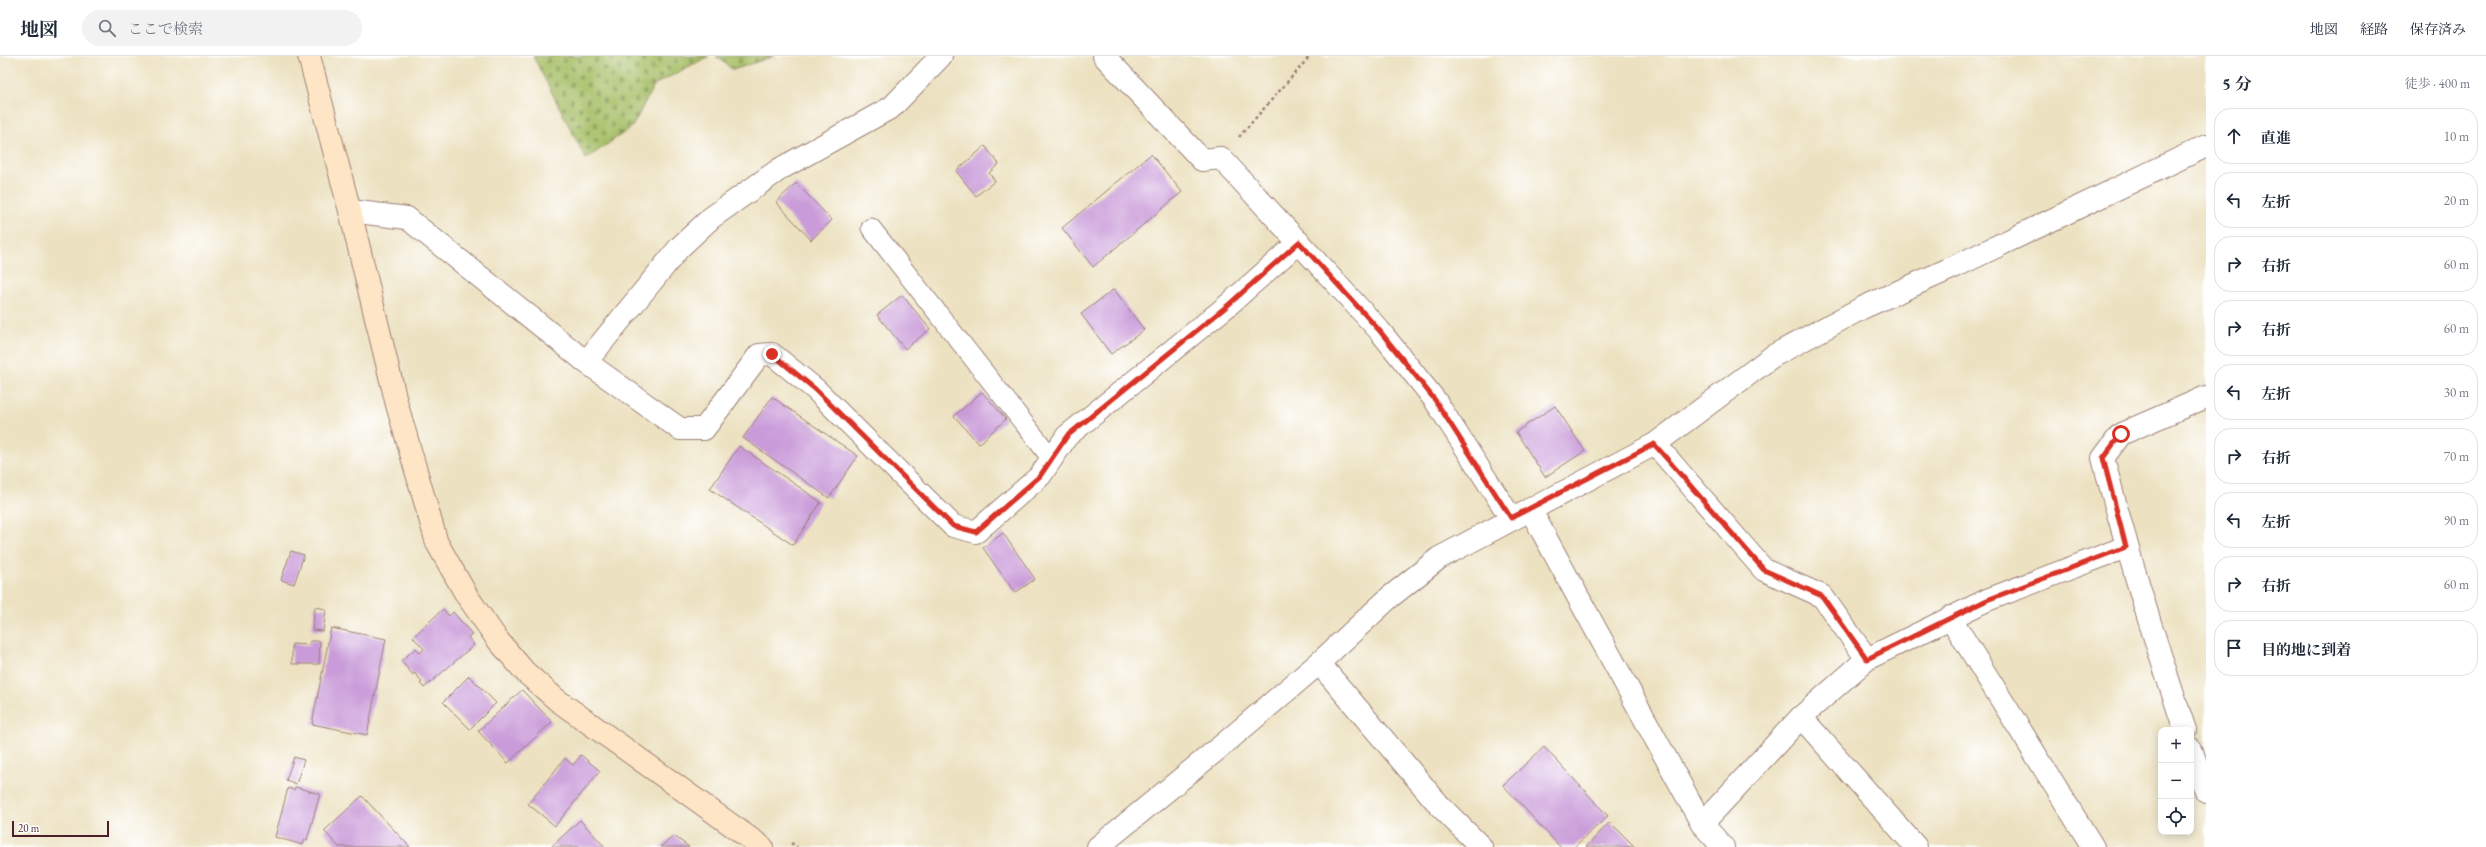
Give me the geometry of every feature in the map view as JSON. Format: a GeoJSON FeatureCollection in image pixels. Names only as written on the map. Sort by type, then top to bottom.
{"type":"FeatureCollection","features":[{"type":"Feature","properties":{"kind":"street"},"geometry":{"type":"LineString","coordinates":[[309,56],[350,211],[397,405],[437,543],[468,596],[497,638],[525,672],[557,700],[762,847]]}},
{"type":"Feature","properties":{"kind":"street"},"geometry":{"type":"LineString","coordinates":[[586,362],[678,248],[711,218],[780,169],[892,107],[941,56]]}},
{"type":"Feature","properties":{"kind":"street"},"geometry":{"type":"LineString","coordinates":[[1104,56],[1202,160],[1222,158],[1379,330],[1435,400],[1521,513],[1702,824],[1723,847]]}},
{"type":"Feature","properties":{"kind":"street"},"geometry":{"type":"LineString","coordinates":[[1098,847],[1319,663],[1390,596],[1439,558],[1521,513],[1654,444],[1773,356],[1862,308],[1956,266],[2206,146]]}},
{"type":"Feature","properties":{"kind":"street"},"geometry":{"type":"LineString","coordinates":[[350,211],[407,218],[586,362],[680,429],[704,429],[759,355],[772,354],[815,389],[953,526],[976,532],[1040,476],[1067,436],[1227,306],[1299,242]]}},
{"type":"Feature","properties":{"kind":"street"},"geometry":{"type":"LineString","coordinates":[[2184,727],[2153,637],[2126,547],[2103,458],[2121,434],[2206,397]]}},
{"type":"Feature","properties":{"kind":"street"},"geometry":{"type":"LineString","coordinates":[[1654,444],[1764,570],[1822,596],[1867,659]]}},
{"type":"Feature","properties":{"kind":"street"},"geometry":{"type":"LineString","coordinates":[[1702,824],[1801,717],[1867,659],[1987,600],[2126,547]]}},
{"type":"Feature","properties":{"kind":"street"},"geometry":{"type":"LineString","coordinates":[[1950,617],[2093,847]]}},
{"type":"Feature","properties":{"kind":"street"},"geometry":{"type":"LineString","coordinates":[[1319,663],[1440,806],[1481,847]]}},
{"type":"Feature","properties":{"kind":"street"},"geometry":{"type":"LineString","coordinates":[[1801,717],[1916,847]]}},
{"type":"Feature","properties":{"kind":"street"},"geometry":{"type":"LineString","coordinates":[[2194,757],[2206,792]]}},
{"type":"Feature","properties":{"kind":"lane"},"geometry":{"type":"LineString","coordinates":[[870,228],[1052,459]]}},
{"type":"Feature","properties":{"kind":"path"},"geometry":{"type":"LineString","coordinates":[[1222,158],[1310,56]]}},
{"type":"Feature","properties":{"kind":"path"},"geometry":{"type":"LineString","coordinates":[[784,838],[797,847]]}},
{"type":"Feature","properties":{"kind":"green space"},"geometry":{"type":"Polygon","coordinates":[[[533,56],[709,56],[654,85],[632,127],[586,159],[533,56]]]}},
{"type":"Feature","properties":{"kind":"green space"},"geometry":{"type":"Polygon","coordinates":[[[716,56],[774,56],[733,70],[716,56]]]}},
{"type":"Feature","properties":{"kind":"building"},"geometry":{"type":"Polygon","coordinates":[[[985,146],[999,164],[989,173],[995,181],[976,196],[956,171],[985,146]]]}},
{"type":"Feature","properties":{"kind":"building"},"geometry":{"type":"Polygon","coordinates":[[[1151,154],[1182,192],[1093,267],[1062,228],[1151,154]]]}},
{"type":"Feature","properties":{"kind":"building"},"geometry":{"type":"Polygon","coordinates":[[[796,183],[832,220],[811,240],[776,202],[796,183]]]}},
{"type":"Feature","properties":{"kind":"building"},"geometry":{"type":"Polygon","coordinates":[[[1114,289],[1144,330],[1111,354],[1081,314],[1114,289]]]}},
{"type":"Feature","properties":{"kind":"building"},"geometry":{"type":"Polygon","coordinates":[[[902,295],[930,329],[905,349],[877,315],[902,295]]]}},
{"type":"Feature","properties":{"kind":"building"},"geometry":{"type":"Polygon","coordinates":[[[982,392],[1006,419],[979,444],[954,416],[982,392]]]}},
{"type":"Feature","properties":{"kind":"building"},"geometry":{"type":"Polygon","coordinates":[[[772,397],[858,456],[829,498],[743,438],[772,397]]]}},
{"type":"Feature","properties":{"kind":"building"},"geometry":{"type":"Polygon","coordinates":[[[1555,406],[1585,451],[1545,477],[1516,432],[1555,406]]]}},
{"type":"Feature","properties":{"kind":"building"},"geometry":{"type":"Polygon","coordinates":[[[739,446],[821,502],[793,545],[710,489],[739,446]]]}},
{"type":"Feature","properties":{"kind":"building"},"geometry":{"type":"Polygon","coordinates":[[[1003,533],[1035,579],[1015,593],[983,548],[1003,533]]]}},
{"type":"Feature","properties":{"kind":"building"},"geometry":{"type":"Polygon","coordinates":[[[291,551],[304,555],[294,584],[281,580],[291,551]]]}},
{"type":"Feature","properties":{"kind":"building"},"geometry":{"type":"Polygon","coordinates":[[[315,607],[326,609],[323,631],[312,630],[315,607]]]}},
{"type":"Feature","properties":{"kind":"building"},"geometry":{"type":"Polygon","coordinates":[[[443,609],[449,616],[453,612],[472,634],[468,637],[474,645],[424,688],[420,683],[422,682],[415,673],[413,675],[401,661],[416,648],[420,653],[424,649],[413,637],[443,609]]]}},
{"type":"Feature","properties":{"kind":"building"},"geometry":{"type":"Polygon","coordinates":[[[331,628],[386,639],[367,735],[312,724],[331,628]]]}},
{"type":"Feature","properties":{"kind":"building"},"geometry":{"type":"Polygon","coordinates":[[[310,641],[320,641],[319,664],[292,664],[292,644],[310,645],[310,641]]]}},
{"type":"Feature","properties":{"kind":"building"},"geometry":{"type":"Polygon","coordinates":[[[469,676],[496,703],[470,729],[443,702],[469,676]]]}},
{"type":"Feature","properties":{"kind":"building"},"geometry":{"type":"Polygon","coordinates":[[[522,690],[552,722],[508,763],[478,731],[522,690]]]}},
{"type":"Feature","properties":{"kind":"building"},"geometry":{"type":"Polygon","coordinates":[[[1544,747],[1608,816],[1574,847],[1560,847],[1503,785],[1544,747]]]}},
{"type":"Feature","properties":{"kind":"building"},"geometry":{"type":"Polygon","coordinates":[[[581,755],[600,771],[555,826],[528,804],[565,758],[573,765],[581,755]]]}},
{"type":"Feature","properties":{"kind":"building"},"geometry":{"type":"Polygon","coordinates":[[[294,757],[304,760],[296,784],[286,780],[294,757]]]}},
{"type":"Feature","properties":{"kind":"building"},"geometry":{"type":"Polygon","coordinates":[[[295,787],[320,794],[307,840],[305,839],[303,845],[275,837],[288,788],[294,790],[295,787]]]}},
{"type":"Feature","properties":{"kind":"building"},"geometry":{"type":"Polygon","coordinates":[[[362,796],[410,847],[339,847],[324,831],[362,796]]]}},
{"type":"Feature","properties":{"kind":"building"},"geometry":{"type":"Polygon","coordinates":[[[580,820],[605,847],[551,847],[580,820]]]}},
{"type":"Feature","properties":{"kind":"building"},"geometry":{"type":"Polygon","coordinates":[[[1610,822],[1635,847],[1586,847],[1610,822]]]}},
{"type":"Feature","properties":{"kind":"building"},"geometry":{"type":"Polygon","coordinates":[[[674,836],[689,847],[660,847],[674,836]]]}},
{"type":"Feature","properties":{"kind":"route"},"geometry":{"type":"LineString","coordinates":[[772,354],[815,389],[953,526],[976,532],[1040,476],[1067,436],[1227,306],[1299,242],[1379,330],[1435,400],[1511,518],[1654,444],[1764,570],[1822,596],[1867,659],[1987,600],[2126,547],[2103,458],[2121,434]]}}]}
